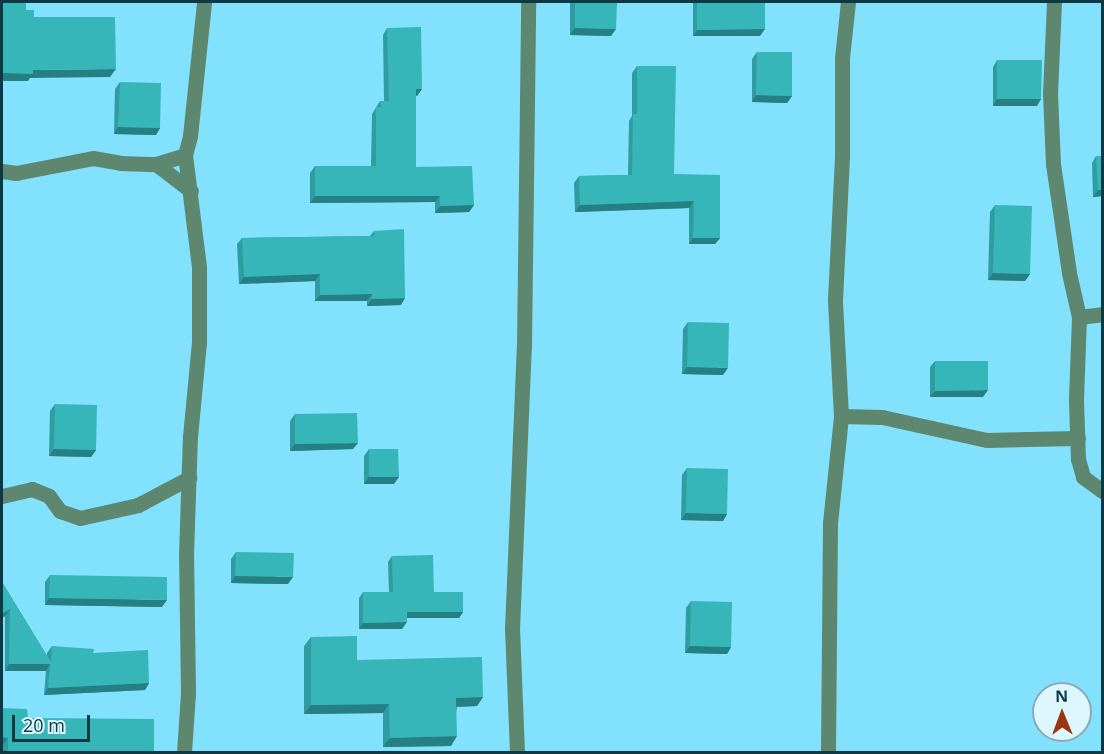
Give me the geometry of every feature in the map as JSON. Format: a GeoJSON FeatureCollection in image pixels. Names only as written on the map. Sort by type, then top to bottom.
{"type":"FeatureCollection","features":[{"type":"Feature","properties":{"kind":"street"},"geometry":{"type":"LineString","coordinates":[[184,753],[188,693],[186,555],[199,342],[199,277],[191,191],[185,155],[190,136],[204,2]]}},
{"type":"Feature","properties":{"kind":"street"},"geometry":{"type":"LineString","coordinates":[[518,753],[512,629],[524,347],[528,2]]}},
{"type":"Feature","properties":{"kind":"street"},"geometry":{"type":"LineString","coordinates":[[828,753],[830,523],[841,417],[835,300],[842,157],[842,58],[848,2]]}},
{"type":"Feature","properties":{"kind":"street"},"geometry":{"type":"LineString","coordinates":[[1054,2],[1050,93],[1053,164],[1069,273],[1079,317],[1076,400],[1078,438],[1083,477],[1102,492]]}},
{"type":"Feature","properties":{"kind":"street"},"geometry":{"type":"LineString","coordinates":[[2,171],[16,173],[93,158],[120,163],[156,164],[185,155]]}},
{"type":"Feature","properties":{"kind":"street"},"geometry":{"type":"LineString","coordinates":[[156,164],[191,191]]}},
{"type":"Feature","properties":{"kind":"street"},"geometry":{"type":"LineString","coordinates":[[1079,317],[1102,314]]}},
{"type":"Feature","properties":{"kind":"street"},"geometry":{"type":"LineString","coordinates":[[841,417],[882,417],[987,440],[1078,438]]}},
{"type":"Feature","properties":{"kind":"street"},"geometry":{"type":"LineString","coordinates":[[2,496],[32,489],[49,496],[60,511],[80,518],[138,505],[189,478]]}},
{"type":"Feature","properties":{"kind":"building"},"geometry":{"type":"Polygon","coordinates":[[[2,2],[26,2],[26,10],[34,10],[34,17],[115,17],[116,69],[33,70],[33,74],[2,73],[2,2]]]}},
{"type":"Feature","properties":{"kind":"building"},"geometry":{"type":"Polygon","coordinates":[[[575,2],[617,2],[616,29],[575,28],[575,2]]]}},
{"type":"Feature","properties":{"kind":"building"},"geometry":{"type":"Polygon","coordinates":[[[697,2],[765,2],[765,29],[697,30],[697,2]]]}},
{"type":"Feature","properties":{"kind":"building"},"geometry":{"type":"Polygon","coordinates":[[[421,27],[422,89],[416,89],[416,167],[472,166],[474,205],[440,206],[440,196],[315,196],[315,166],[376,166],[376,107],[381,107],[380,101],[389,101],[387,28],[421,27]]]}},
{"type":"Feature","properties":{"kind":"building"},"geometry":{"type":"Polygon","coordinates":[[[757,52],[792,52],[792,96],[756,95],[757,52]]]}},
{"type":"Feature","properties":{"kind":"building"},"geometry":{"type":"Polygon","coordinates":[[[997,60],[1042,60],[1041,99],[997,99],[997,60]]]}},
{"type":"Feature","properties":{"kind":"building"},"geometry":{"type":"Polygon","coordinates":[[[637,66],[676,66],[674,174],[720,175],[720,238],[693,238],[694,201],[580,205],[579,176],[632,175],[633,114],[637,114],[637,66]]]}},
{"type":"Feature","properties":{"kind":"building"},"geometry":{"type":"Polygon","coordinates":[[[120,82],[161,83],[160,128],[118,127],[120,82]]]}},
{"type":"Feature","properties":{"kind":"building"},"geometry":{"type":"Polygon","coordinates":[[[1096,156],[1102,156],[1102,190],[1098,190],[1096,156]]]}},
{"type":"Feature","properties":{"kind":"building"},"geometry":{"type":"Polygon","coordinates":[[[995,205],[1032,206],[1030,274],[993,273],[995,205]]]}},
{"type":"Feature","properties":{"kind":"building"},"geometry":{"type":"Polygon","coordinates":[[[404,229],[405,298],[372,299],[372,294],[320,295],[320,274],[244,277],[242,238],[374,236],[374,231],[404,229]]]}},
{"type":"Feature","properties":{"kind":"building"},"geometry":{"type":"Polygon","coordinates":[[[688,322],[729,323],[728,368],[687,367],[688,322]]]}},
{"type":"Feature","properties":{"kind":"building"},"geometry":{"type":"Polygon","coordinates":[[[935,361],[988,361],[988,390],[935,391],[935,361]]]}},
{"type":"Feature","properties":{"kind":"building"},"geometry":{"type":"Polygon","coordinates":[[[55,404],[97,405],[96,450],[54,449],[55,404]]]}},
{"type":"Feature","properties":{"kind":"building"},"geometry":{"type":"Polygon","coordinates":[[[357,413],[358,443],[295,444],[295,414],[357,413]]]}},
{"type":"Feature","properties":{"kind":"building"},"geometry":{"type":"Polygon","coordinates":[[[369,449],[398,449],[399,477],[369,477],[369,449]]]}},
{"type":"Feature","properties":{"kind":"building"},"geometry":{"type":"Polygon","coordinates":[[[687,468],[728,469],[727,514],[686,513],[687,468]]]}},
{"type":"Feature","properties":{"kind":"building"},"geometry":{"type":"Polygon","coordinates":[[[236,552],[294,553],[293,577],[235,576],[236,552]]]}},
{"type":"Feature","properties":{"kind":"building"},"geometry":{"type":"Polygon","coordinates":[[[433,555],[434,592],[463,592],[463,612],[407,612],[407,622],[363,623],[363,592],[393,592],[392,556],[433,555]]]}},
{"type":"Feature","properties":{"kind":"building"},"geometry":{"type":"Polygon","coordinates":[[[50,575],[167,577],[167,600],[49,598],[50,575]]]}},
{"type":"Feature","properties":{"kind":"building"},"geometry":{"type":"Polygon","coordinates":[[[2,582],[51,662],[52,646],[94,649],[93,653],[148,650],[149,683],[48,688],[50,664],[9,664],[10,609],[2,614],[2,582]]]}},
{"type":"Feature","properties":{"kind":"building"},"geometry":{"type":"Polygon","coordinates":[[[691,601],[732,602],[731,647],[690,646],[691,601]]]}},
{"type":"Feature","properties":{"kind":"building"},"geometry":{"type":"Polygon","coordinates":[[[357,636],[357,660],[482,657],[483,697],[456,698],[457,736],[390,738],[389,704],[311,705],[311,637],[357,636]]]}},
{"type":"Feature","properties":{"kind":"building"},"geometry":{"type":"Polygon","coordinates":[[[2,708],[27,709],[28,718],[154,719],[154,753],[8,752],[8,738],[2,737],[2,708]]]}}]}
